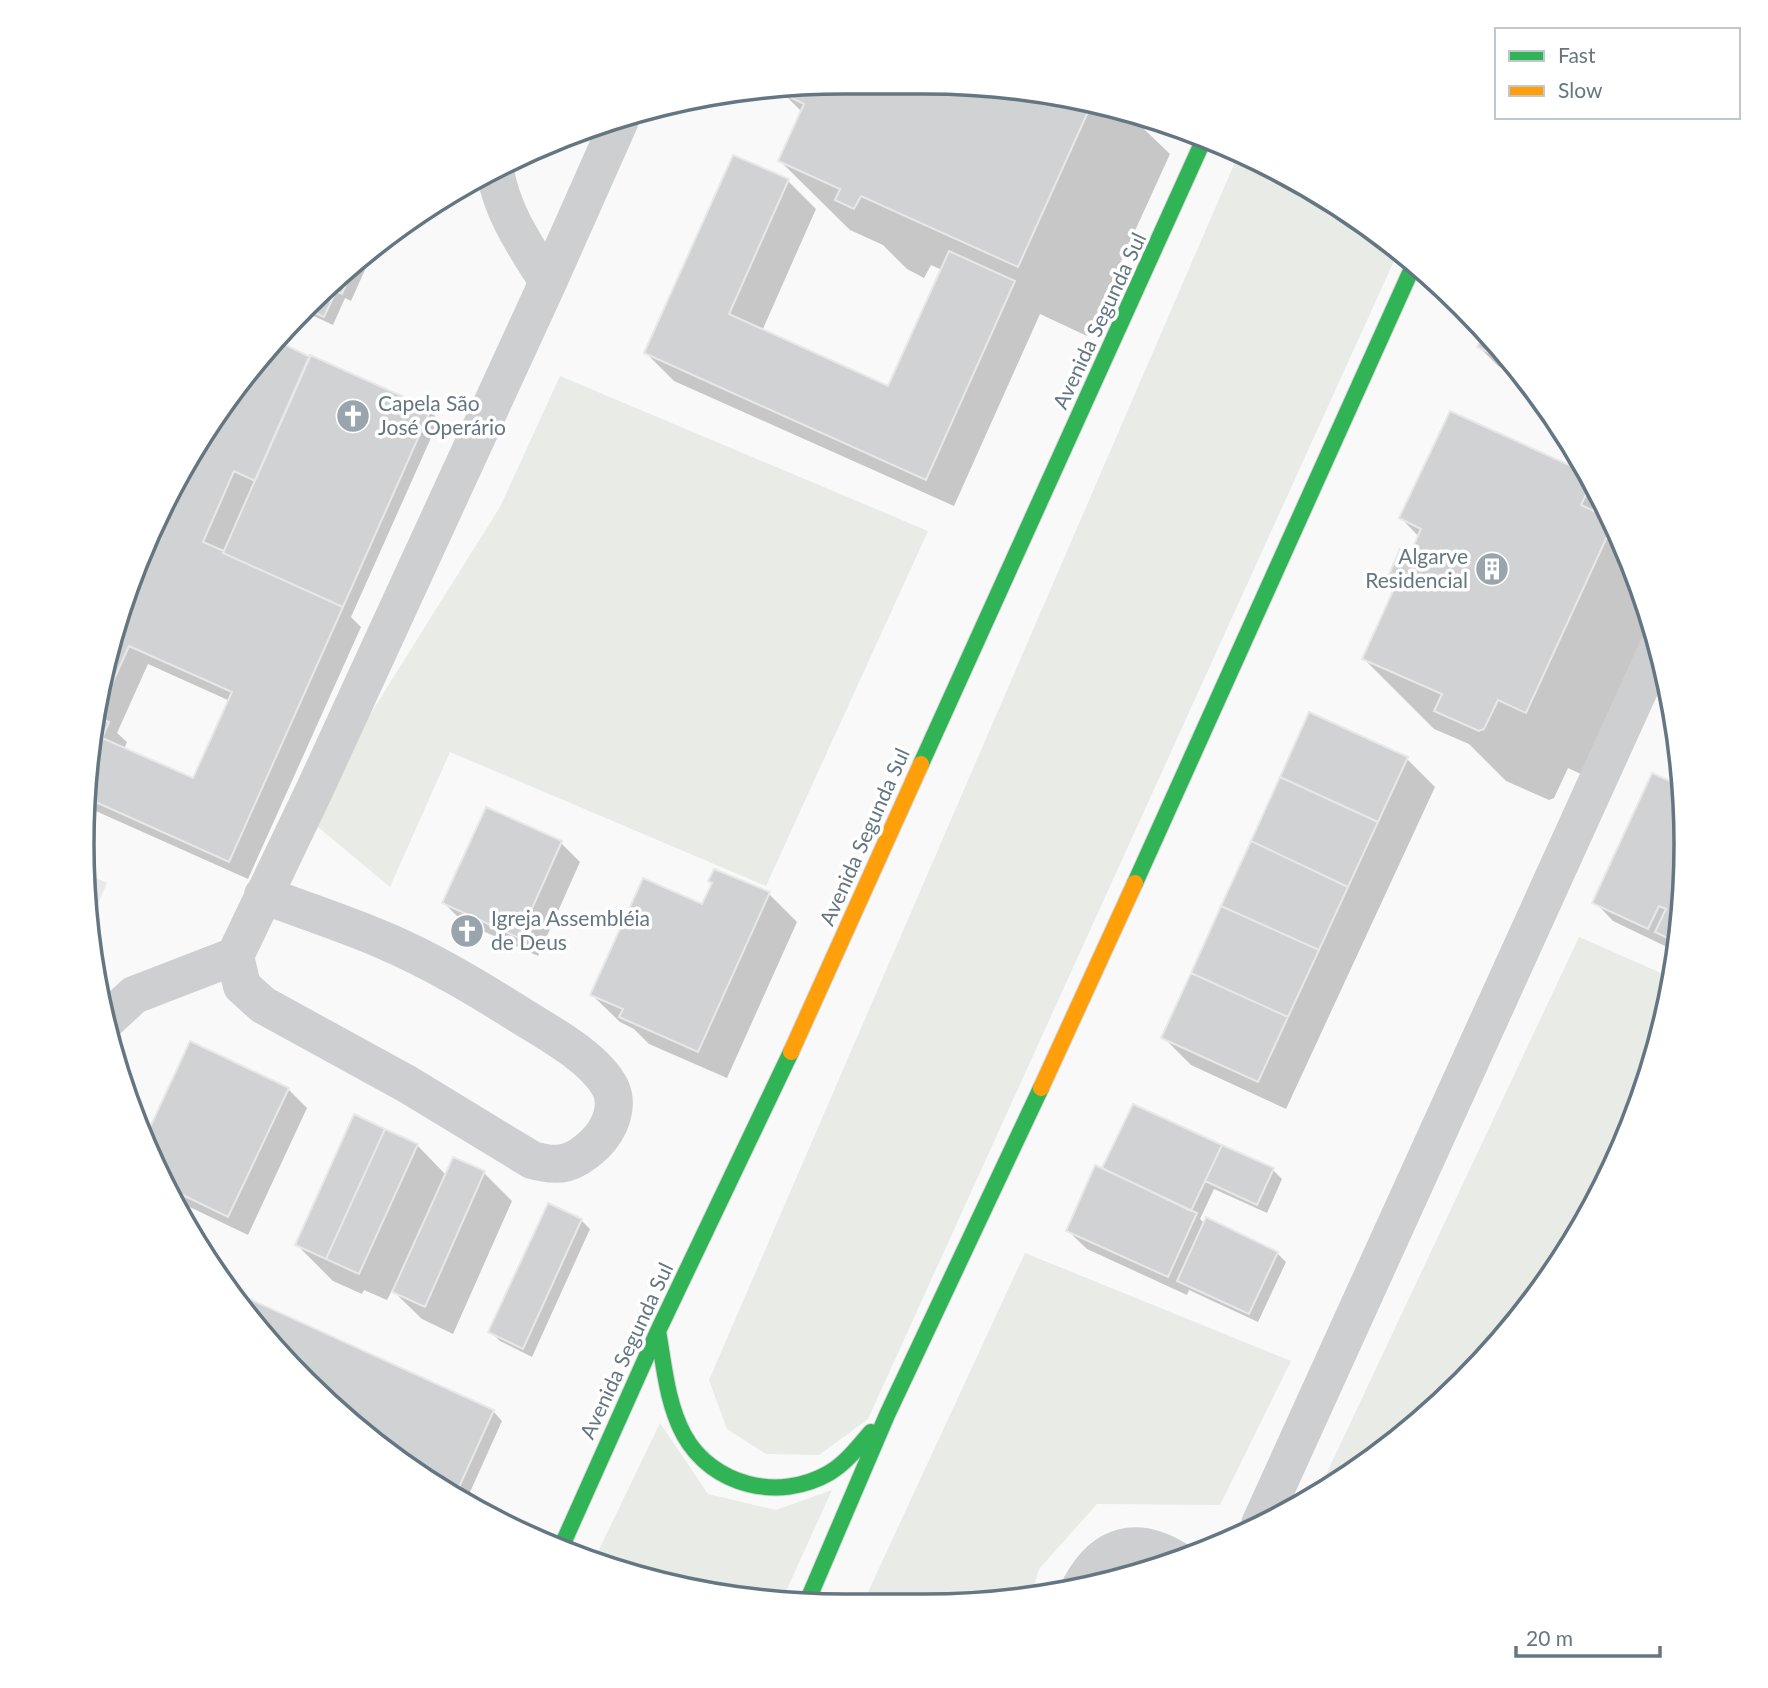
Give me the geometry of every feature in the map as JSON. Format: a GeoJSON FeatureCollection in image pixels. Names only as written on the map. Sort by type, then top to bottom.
{"type":"FeatureCollection","features":[{"type":"Feature","properties":{"kind":"main road","name":"Avenida Segunda Sul"},"geometry":{"type":"LineString","coordinates":[[565,1539],[658,1331],[793,1048],[1200,148]]}},
{"type":"Feature","properties":{"kind":"main road"},"geometry":{"type":"LineString","coordinates":[[811,1593],[887,1415],[1078,1010],[1410,273]]}},
{"type":"Feature","properties":{"kind":"main road"},"geometry":{"type":"LineString","coordinates":[[658,1331],[677,1419],[685,1438],[710,1466],[729,1478],[753,1486],[778,1489],[803,1486],[829,1474],[887,1415]]}},
{"type":"Feature","properties":{"kind":"street"},"geometry":{"type":"LineString","coordinates":[[263,895],[384,940],[483,992],[559,1039],[599,1072],[611,1088],[613,1114],[608,1129],[580,1157],[563,1164],[550,1165],[532,1160],[407,1084],[263,1004],[242,986],[235,956],[263,895],[314,791],[615,130]]}},
{"type":"Feature","properties":{"kind":"street"},"geometry":{"type":"LineString","coordinates":[[497,181],[509,219],[548,282]]}},
{"type":"Feature","properties":{"kind":"street"},"geometry":{"type":"LineString","coordinates":[[1266,1510],[1651,663]]}},
{"type":"Feature","properties":{"kind":"street"},"geometry":{"type":"LineString","coordinates":[[114,1013],[134,995],[235,956]]}},
{"type":"Feature","properties":{"kind":"street"},"geometry":{"type":"LineString","coordinates":[[1087,1575],[1104,1555],[1124,1546],[1149,1548],[1163,1554]]}},
{"type":"Feature","properties":{"kind":"shaded area"},"geometry":{"type":"Polygon","coordinates":[[[1235,163],[1299,195],[1394,261],[868,1419],[819,1455],[766,1454],[727,1429],[709,1380],[1235,163]]]}},
{"type":"Feature","properties":{"kind":"shaded area"},"geometry":{"type":"Polygon","coordinates":[[[560,376],[928,531],[766,886],[450,752],[390,887],[306,817],[500,507],[560,376]]]}},
{"type":"Feature","properties":{"kind":"shaded area"},"geometry":{"type":"Polygon","coordinates":[[[95,878],[107,883],[97,906],[95,878]]]}},
{"type":"Feature","properties":{"kind":"shaded area"},"geometry":{"type":"Polygon","coordinates":[[[1579,937],[1662,973],[1648,1038],[1616,1131],[1573,1219],[1547,1260],[1488,1338],[1454,1374],[1380,1439],[1325,1476],[1579,937]]]}},
{"type":"Feature","properties":{"kind":"shaded area"},"geometry":{"type":"Polygon","coordinates":[[[1025,1253],[1291,1361],[1220,1505],[1097,1504],[1039,1569],[1034,1585],[973,1592],[867,1594],[1025,1253]]]}},
{"type":"Feature","properties":{"kind":"shaded area"},"geometry":{"type":"Polygon","coordinates":[[[660,1423],[708,1494],[776,1510],[832,1490],[786,1591],[698,1579],[598,1552],[660,1423]]]}},
{"type":"Feature","properties":{"kind":"building"},"geometry":{"type":"Polygon","coordinates":[[[844,94],[973,96],[1022,101],[1087,113],[1018,267],[861,196],[854,209],[835,200],[840,189],[778,161],[804,104],[789,97],[844,94]]]}},
{"type":"Feature","properties":{"kind":"building"},"geometry":{"type":"Polygon","coordinates":[[[733,155],[789,179],[729,314],[888,386],[949,251],[1015,281],[926,480],[644,353],[733,155]]]}},
{"type":"Feature","properties":{"kind":"building"},"geometry":{"type":"Polygon","coordinates":[[[334,295],[324,317],[315,313],[334,295]]]}},
{"type":"Feature","properties":{"kind":"building"},"geometry":{"type":"Polygon","coordinates":[[[1480,341],[1491,353],[1477,347],[1480,341]]]}},
{"type":"Feature","properties":{"kind":"building"},"geometry":{"type":"Polygon","coordinates":[[[285,345],[310,357],[255,481],[234,471],[203,542],[343,607],[229,862],[96,802],[101,746],[102,738],[193,778],[232,692],[129,646],[113,682],[134,603],[172,513],[221,428],[249,388],[285,345]]]}},
{"type":"Feature","properties":{"kind":"building"},"geometry":{"type":"Polygon","coordinates":[[[310,355],[431,409],[343,607],[223,553],[310,355]]]}},
{"type":"Feature","properties":{"kind":"building","name":"Algarve Residencial"},"geometry":{"type":"Polygon","coordinates":[[[1450,411],[1571,466],[1586,494],[1581,505],[1595,512],[1607,537],[1526,713],[1498,700],[1484,729],[1479,731],[1434,711],[1442,694],[1362,659],[1394,589],[1385,584],[1400,549],[1410,554],[1421,529],[1399,518],[1450,411]]]}},
{"type":"Feature","properties":{"kind":"building"},"geometry":{"type":"Polygon","coordinates":[[[1309,712],[1408,757],[1378,822],[1280,777],[1309,712]]]}},
{"type":"Feature","properties":{"kind":"building"},"geometry":{"type":"Polygon","coordinates":[[[105,720],[109,722],[103,737],[105,720]]]}},
{"type":"Feature","properties":{"kind":"building"},"geometry":{"type":"Polygon","coordinates":[[[1652,773],[1671,781],[1674,844],[1667,938],[1655,932],[1666,909],[1659,906],[1648,929],[1592,903],[1652,773]]]}},
{"type":"Feature","properties":{"kind":"building"},"geometry":{"type":"Polygon","coordinates":[[[1280,777],[1378,822],[1348,887],[1251,841],[1280,777]]]}},
{"type":"Feature","properties":{"kind":"building"},"geometry":{"type":"Polygon","coordinates":[[[486,807],[562,841],[519,938],[442,903],[486,807]]]}},
{"type":"Feature","properties":{"kind":"building"},"geometry":{"type":"Polygon","coordinates":[[[1251,841],[1348,887],[1319,950],[1221,906],[1251,841]]]}},
{"type":"Feature","properties":{"kind":"building"},"geometry":{"type":"Polygon","coordinates":[[[714,869],[770,892],[698,1052],[619,1017],[623,1009],[590,995],[643,878],[702,904],[712,883],[708,881],[714,869]]]}},
{"type":"Feature","properties":{"kind":"building"},"geometry":{"type":"Polygon","coordinates":[[[1221,906],[1319,950],[1288,1017],[1191,973],[1221,906]]]}},
{"type":"Feature","properties":{"kind":"building"},"geometry":{"type":"Polygon","coordinates":[[[1191,973],[1288,1017],[1258,1082],[1161,1038],[1191,973]]]}},
{"type":"Feature","properties":{"kind":"building"},"geometry":{"type":"Polygon","coordinates":[[[190,1041],[289,1088],[228,1217],[182,1195],[150,1127],[190,1041]]]}},
{"type":"Feature","properties":{"kind":"building"},"geometry":{"type":"Polygon","coordinates":[[[1133,1104],[1222,1145],[1191,1211],[1102,1168],[1133,1104]]]}},
{"type":"Feature","properties":{"kind":"building"},"geometry":{"type":"Polygon","coordinates":[[[354,1114],[385,1129],[326,1259],[295,1245],[354,1114]]]}},
{"type":"Feature","properties":{"kind":"building"},"geometry":{"type":"Polygon","coordinates":[[[385,1129],[418,1144],[359,1274],[326,1259],[385,1129]]]}},
{"type":"Feature","properties":{"kind":"building"},"geometry":{"type":"Polygon","coordinates":[[[1222,1145],[1274,1168],[1257,1205],[1205,1181],[1222,1145]]]}},
{"type":"Feature","properties":{"kind":"building"},"geometry":{"type":"Polygon","coordinates":[[[453,1157],[485,1171],[425,1307],[392,1292],[453,1157]]]}},
{"type":"Feature","properties":{"kind":"building"},"geometry":{"type":"Polygon","coordinates":[[[1095,1165],[1197,1213],[1168,1277],[1066,1231],[1095,1165]]]}},
{"type":"Feature","properties":{"kind":"building"},"geometry":{"type":"Polygon","coordinates":[[[548,1203],[582,1219],[523,1349],[488,1332],[548,1203]]]}},
{"type":"Feature","properties":{"kind":"building"},"geometry":{"type":"Polygon","coordinates":[[[1206,1217],[1278,1252],[1249,1314],[1177,1281],[1206,1217]]]}},
{"type":"Feature","properties":{"kind":"building"},"geometry":{"type":"Polygon","coordinates":[[[248,1298],[494,1410],[459,1487],[388,1439],[350,1408],[280,1338],[248,1298]]]}},
{"type":"Feature","properties":{"kind":"traffic: fast"},"geometry":{"type":"LineString","coordinates":[[921,764],[1200,148]]}},
{"type":"Feature","properties":{"kind":"traffic: fast"},"geometry":{"type":"LineString","coordinates":[[1135,883],[1410,273]]}},
{"type":"Feature","properties":{"kind":"traffic: fast"},"geometry":{"type":"LineString","coordinates":[[565,1539],[658,1331],[791,1052]]}},
{"type":"Feature","properties":{"kind":"traffic: fast"},"geometry":{"type":"LineString","coordinates":[[811,1593],[887,1415],[1041,1088]]}},
{"type":"Feature","properties":{"kind":"traffic: fast"},"geometry":{"type":"LineString","coordinates":[[658,1331],[664,1371],[678,1423],[696,1452],[711,1467],[729,1477],[748,1484],[769,1487],[810,1482],[841,1464],[871,1432]]}},
{"type":"Feature","properties":{"kind":"traffic: slow"},"geometry":{"type":"LineString","coordinates":[[791,1052],[921,764]]}},
{"type":"Feature","properties":{"kind":"traffic: slow"},"geometry":{"type":"LineString","coordinates":[[1041,1088],[1135,883]]}},
{"type":"Feature","properties":{"kind":"place","name":"Capela São José Operário"},"geometry":{"type":"Point","coordinates":[353,416]}},
{"type":"Feature","properties":{"kind":"place","name":"Algarve Residencial"},"geometry":{"type":"Point","coordinates":[1492,569]}},
{"type":"Feature","properties":{"kind":"place","name":"Igreja Assembléia de Deus"},"geometry":{"type":"Point","coordinates":[467,931]}}]}
